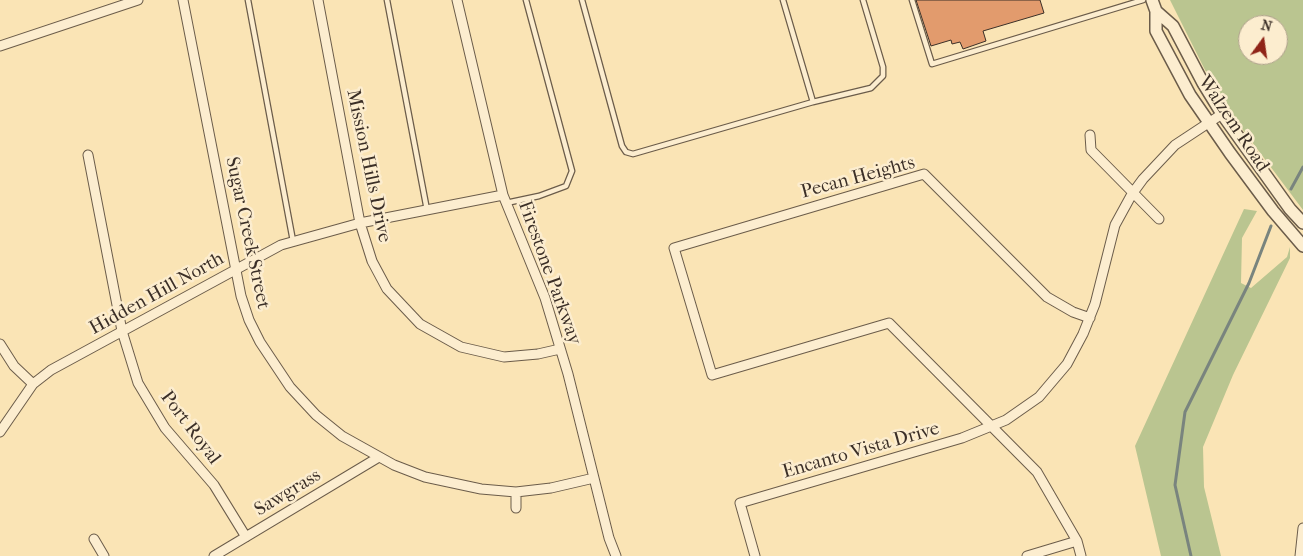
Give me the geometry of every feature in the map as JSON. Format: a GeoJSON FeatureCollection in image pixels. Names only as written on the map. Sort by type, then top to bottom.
{"type":"FeatureCollection","features":[{"type":"Feature","properties":{"kind":"street"},"geometry":{"type":"LineString","coordinates":[[0,46],[138,0]]}},
{"type":"Feature","properties":{"kind":"street","name":"Sugar Creek Street"},"geometry":{"type":"LineString","coordinates":[[183,0],[235,269],[249,320],[290,387],[316,415],[342,436],[379,457],[425,477],[480,489],[516,492],[551,488],[594,478]]}},
{"type":"Feature","properties":{"kind":"street","name":"Mission Hills Drive"},"geometry":{"type":"LineString","coordinates":[[318,0],[360,223],[372,261],[387,289],[408,313],[432,333],[461,347],[504,357],[560,350]]}},
{"type":"Feature","properties":{"kind":"street","name":"Firestone Parkway"},"geometry":{"type":"LineString","coordinates":[[457,0],[504,199],[545,298],[609,538],[616,556]]}},
{"type":"Feature","properties":{"kind":"street","name":"Walzem Road"},"geometry":{"type":"LineString","coordinates":[[1154,6],[1173,26],[1203,83],[1222,114],[1290,209],[1303,224]]}},
{"type":"Feature","properties":{"kind":"street","name":"Walzem Road"},"geometry":{"type":"LineString","coordinates":[[1154,6],[1156,31],[1208,124],[1273,211],[1303,246]]}},
{"type":"Feature","properties":{"kind":"street","name":"Encanto Vista Drive"},"geometry":{"type":"LineString","coordinates":[[756,556],[740,503],[962,438],[991,428],[1028,406],[1058,377],[1074,352],[1090,318],[1115,225],[1132,194],[1143,179],[1175,146],[1222,114]]}},
{"type":"Feature","properties":{"kind":"street"},"geometry":{"type":"LineString","coordinates":[[1090,135],[1091,150],[1132,194],[1159,219]]}},
{"type":"Feature","properties":{"kind":"street","name":"Port Royal"},"geometry":{"type":"LineString","coordinates":[[88,155],[122,331],[132,369],[148,402],[165,428],[218,492],[246,537]]}},
{"type":"Feature","properties":{"kind":"street","name":"Pecan Heights"},"geometry":{"type":"LineString","coordinates":[[991,428],[888,323],[712,375],[674,248],[924,174],[1047,297],[1074,312],[1090,318]]}},
{"type":"Feature","properties":{"kind":"street","name":"Hidden Hill North"},"geometry":{"type":"LineString","coordinates":[[0,432],[33,384],[51,370],[280,245],[360,223],[427,210],[504,199]]}},
{"type":"Feature","properties":{"kind":"street"},"geometry":{"type":"LineString","coordinates":[[0,344],[14,366],[33,384]]}},
{"type":"Feature","properties":{"kind":"street"},"geometry":{"type":"LineString","coordinates":[[991,428],[1037,472],[1077,541],[1081,556]]}},
{"type":"Feature","properties":{"kind":"street","name":"Sawgrass"},"geometry":{"type":"LineString","coordinates":[[214,556],[379,457]]}},
{"type":"Feature","properties":{"kind":"street"},"geometry":{"type":"LineString","coordinates":[[516,492],[516,508]]}},
{"type":"Feature","properties":{"kind":"street"},"geometry":{"type":"LineString","coordinates":[[1300,556],[1303,528]]}},
{"type":"Feature","properties":{"kind":"street"},"geometry":{"type":"LineString","coordinates":[[94,539],[104,556]]}},
{"type":"Feature","properties":{"kind":"street"},"geometry":{"type":"LineString","coordinates":[[1027,556],[1077,541]]}},
{"type":"Feature","properties":{"kind":"lane"},"geometry":{"type":"LineString","coordinates":[[248,0],[293,241]]}},
{"type":"Feature","properties":{"kind":"lane"},"geometry":{"type":"LineString","coordinates":[[387,0],[427,210]]}},
{"type":"Feature","properties":{"kind":"lane"},"geometry":{"type":"LineString","coordinates":[[504,199],[539,196],[566,186],[572,171],[526,0]]}},
{"type":"Feature","properties":{"kind":"lane"},"geometry":{"type":"LineString","coordinates":[[582,0],[622,146],[626,152],[633,154],[813,102],[871,88],[883,76],[883,66],[863,0]]}},
{"type":"Feature","properties":{"kind":"lane"},"geometry":{"type":"LineString","coordinates":[[783,0],[813,102]]}},
{"type":"Feature","properties":{"kind":"lane"},"geometry":{"type":"LineString","coordinates":[[912,0],[932,64],[1143,0]]}},
{"type":"Feature","properties":{"kind":"green space"},"geometry":{"type":"Polygon","coordinates":[[[1170,0],[1303,0],[1303,210],[1240,126],[1205,70],[1170,0]]]}},
{"type":"Feature","properties":{"kind":"green space"},"geometry":{"type":"Polygon","coordinates":[[[1244,209],[1257,211],[1242,238],[1241,283],[1251,288],[1287,257],[1290,247],[1290,258],[1233,375],[1203,447],[1204,487],[1221,556],[1161,556],[1135,446],[1244,209]]]}},
{"type":"Feature","properties":{"kind":"building"},"geometry":{"type":"Polygon","coordinates":[[[916,0],[1040,0],[1044,13],[983,31],[986,41],[963,49],[960,42],[952,44],[951,40],[931,46],[916,0]]]}},
{"type":"Feature","properties":{"kind":"waterway"},"geometry":{"type":"LineString","coordinates":[[1291,189],[1303,167]]}},
{"type":"Feature","properties":{"kind":"waterway"},"geometry":{"type":"LineString","coordinates":[[1191,556],[1175,485],[1185,412],[1249,283],[1271,226]]}}]}
